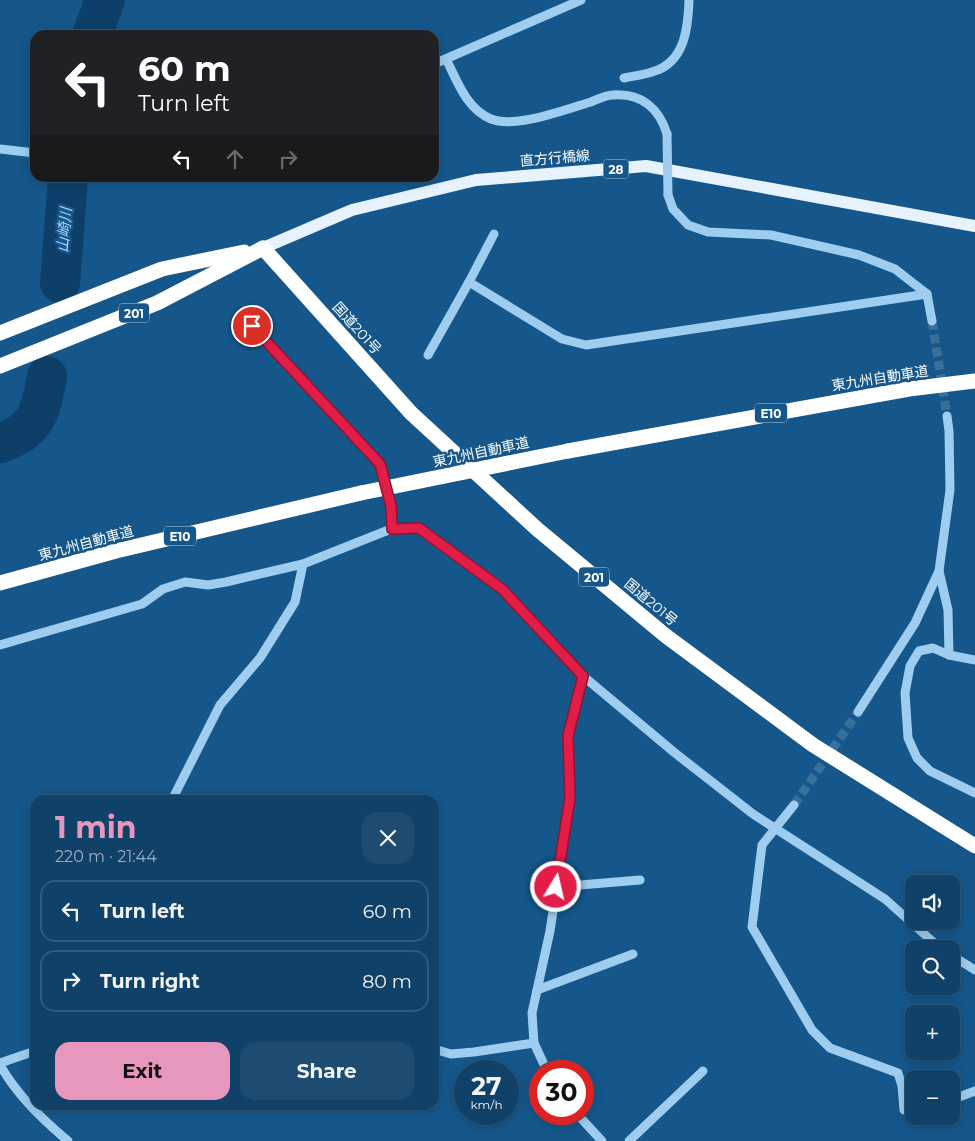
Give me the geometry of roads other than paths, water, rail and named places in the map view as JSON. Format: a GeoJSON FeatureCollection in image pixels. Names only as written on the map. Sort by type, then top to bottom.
{"type":"FeatureCollection","features":[{"type":"Feature","properties":{"kind":"highway","name":"201"},"geometry":{"type":"LineString","coordinates":[[0,333],[162,269],[263,248]]}},
{"type":"Feature","properties":{"kind":"highway","name":"201"},"geometry":{"type":"LineString","coordinates":[[0,366],[158,303],[263,248]]}},
{"type":"Feature","properties":{"kind":"highway","name":"国道201号"},"geometry":{"type":"LineString","coordinates":[[263,248],[411,413],[536,529],[666,636],[813,745],[975,846]]}},
{"type":"Feature","properties":{"kind":"highway","name":"東九州自動車道"},"geometry":{"type":"LineString","coordinates":[[0,583],[116,551],[361,493],[568,451],[909,389],[975,381]]}},
{"type":"Feature","properties":{"kind":"main road","name":"直方行橋線"},"geometry":{"type":"LineString","coordinates":[[263,248],[352,210],[476,180],[646,166],[975,226]]}},
{"type":"Feature","properties":{"kind":"street"},"geometry":{"type":"LineString","coordinates":[[439,62],[581,0]]}},
{"type":"Feature","properties":{"kind":"street"},"geometry":{"type":"LineString","coordinates":[[624,78],[654,72],[672,61],[684,43],[689,0]]}},
{"type":"Feature","properties":{"kind":"street"},"geometry":{"type":"LineString","coordinates":[[446,58],[465,96],[479,111],[492,119],[516,122],[546,116],[612,95],[638,97],[654,110],[663,121],[667,134],[668,195],[672,209],[688,224],[708,232],[772,235],[858,255],[895,269],[927,294],[932,321]]}},
{"type":"Feature","properties":{"kind":"street"},"geometry":{"type":"LineString","coordinates":[[0,149],[30,152]]}},
{"type":"Feature","properties":{"kind":"street"},"geometry":{"type":"LineString","coordinates":[[428,355],[470,282],[494,234]]}},
{"type":"Feature","properties":{"kind":"street"},"geometry":{"type":"LineString","coordinates":[[470,282],[562,339],[586,345],[927,294]]}},
{"type":"Feature","properties":{"kind":"street"},"geometry":{"type":"LineString","coordinates":[[252,326],[380,464],[391,506],[392,529]]}},
{"type":"Feature","properties":{"kind":"street"},"geometry":{"type":"LineString","coordinates":[[858,712],[915,623],[939,571],[950,490],[950,431],[947,416]]}},
{"type":"Feature","properties":{"kind":"street"},"geometry":{"type":"LineString","coordinates":[[0,645],[142,604],[163,589],[185,582],[208,585],[303,564],[392,529],[419,528],[502,589],[583,676],[675,753],[775,829],[885,899],[931,940]]}},
{"type":"Feature","properties":{"kind":"street"},"geometry":{"type":"LineString","coordinates":[[175,795],[220,705],[260,658],[295,602],[303,564]]}},
{"type":"Feature","properties":{"kind":"street"},"geometry":{"type":"LineString","coordinates":[[939,571],[948,610],[949,655]]}},
{"type":"Feature","properties":{"kind":"street"},"geometry":{"type":"LineString","coordinates":[[975,660],[949,655],[933,648],[919,651],[910,666],[905,693],[908,738],[917,758],[930,772],[975,793]]}},
{"type":"Feature","properties":{"kind":"street"},"geometry":{"type":"LineString","coordinates":[[542,1060],[534,1044],[532,1013],[550,931],[570,798],[568,736],[583,676]]}},
{"type":"Feature","properties":{"kind":"street"},"geometry":{"type":"LineString","coordinates":[[794,805],[762,845],[752,927],[812,1030],[830,1048],[898,1073],[902,1086],[905,1110]]}},
{"type":"Feature","properties":{"kind":"street"},"geometry":{"type":"LineString","coordinates":[[556,887],[640,880]]}},
{"type":"Feature","properties":{"kind":"street"},"geometry":{"type":"LineString","coordinates":[[537,990],[633,954]]}},
{"type":"Feature","properties":{"kind":"street"},"geometry":{"type":"LineString","coordinates":[[960,961],[975,970]]}},
{"type":"Feature","properties":{"kind":"street"},"geometry":{"type":"LineString","coordinates":[[439,1051],[451,1054],[534,1044]]}},
{"type":"Feature","properties":{"kind":"street"},"geometry":{"type":"LineString","coordinates":[[30,1053],[0,1064],[10,1082],[30,1104]]}},
{"type":"Feature","properties":{"kind":"street"},"geometry":{"type":"LineString","coordinates":[[629,1141],[703,1070]]}},
{"type":"Feature","properties":{"kind":"street"},"geometry":{"type":"LineString","coordinates":[[960,1096],[975,1090]]}},
{"type":"Feature","properties":{"kind":"street"},"geometry":{"type":"LineString","coordinates":[[35,1110],[68,1141]]}},
{"type":"Feature","properties":{"kind":"street"},"geometry":{"type":"LineString","coordinates":[[587,1125],[602,1141]]}},
{"type":"Feature","properties":{"kind":"waterway","name":"山崎川"},"geometry":{"type":"LineString","coordinates":[[94,30],[105,0]]}},
{"type":"Feature","properties":{"kind":"waterway","name":"山崎川"},"geometry":{"type":"LineString","coordinates":[[60,283],[68,182]]}},
{"type":"Feature","properties":{"kind":"waterway","name":"山崎川"},"geometry":{"type":"LineString","coordinates":[[0,443],[12,438],[30,426],[39,409],[47,376]]}},
{"type":"Feature","properties":{"kind":"tunnel"},"geometry":{"type":"LineString","coordinates":[[932,321],[947,416]]}},
{"type":"Feature","properties":{"kind":"tunnel"},"geometry":{"type":"LineString","coordinates":[[794,805],[858,712]]}}]}
